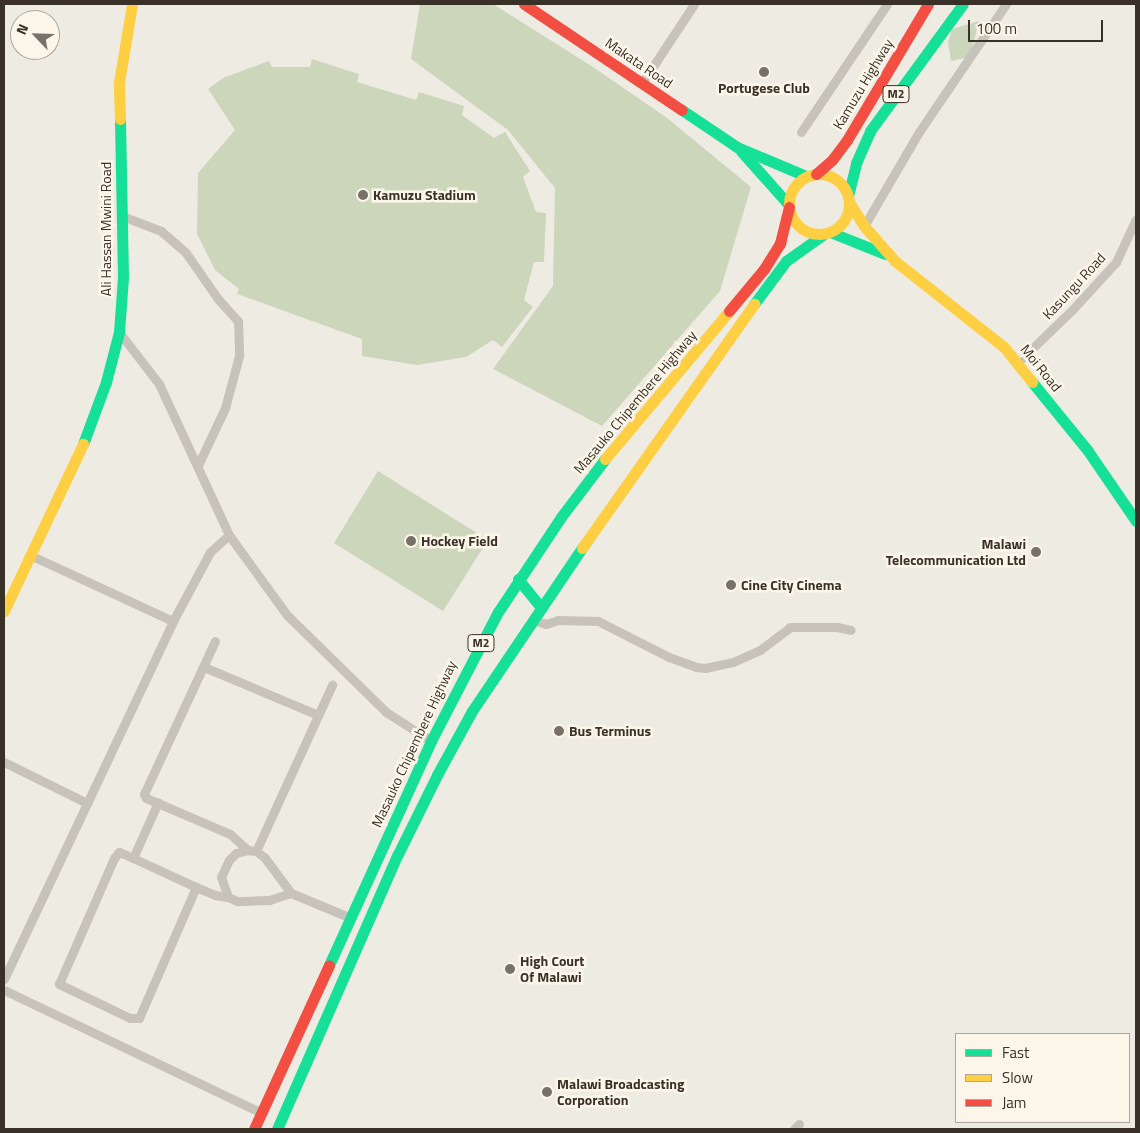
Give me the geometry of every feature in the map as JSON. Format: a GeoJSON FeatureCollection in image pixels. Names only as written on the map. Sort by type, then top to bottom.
{"type":"FeatureCollection","features":[{"type":"Feature","properties":{"kind":"main road","name":"Ali Hassan Mwini Road"},"geometry":{"type":"LineString","coordinates":[[4,611],[66,477],[78,456],[106,382],[119,332],[123,278],[119,82],[132,4]]}},
{"type":"Feature","properties":{"kind":"main road","name":"Kamuzu Highway"},"geometry":{"type":"LineString","coordinates":[[811,175],[832,160],[847,140],[928,4]]}},
{"type":"Feature","properties":{"kind":"main road","name":"M2"},"geometry":{"type":"LineString","coordinates":[[277,1129],[422,804],[472,711],[532,620],[773,277],[786,262],[845,220],[856,163],[870,131],[963,4]]}},
{"type":"Feature","properties":{"kind":"main road","name":"Makata Road"},"geometry":{"type":"LineString","coordinates":[[527,5],[737,147],[811,175]]}},
{"type":"Feature","properties":{"kind":"main road","name":"Makata Road"},"geometry":{"type":"LineString","coordinates":[[737,147],[788,206]]}},
{"type":"Feature","properties":{"kind":"main road"},"geometry":{"type":"LineString","coordinates":[[811,175],[826,174],[836,178],[844,186],[864,226],[895,261]]}},
{"type":"Feature","properties":{"kind":"main road","name":"M2"},"geometry":{"type":"LineString","coordinates":[[788,206],[791,193],[797,183],[811,175]]}},
{"type":"Feature","properties":{"kind":"main road"},"geometry":{"type":"LineString","coordinates":[[788,206],[791,217],[805,231],[827,233],[868,245],[895,261]]}},
{"type":"Feature","properties":{"kind":"main road","name":"Masauko Chipembere Highway"},"geometry":{"type":"LineString","coordinates":[[254,1129],[430,741],[470,662],[518,579],[591,476],[764,269],[780,243],[788,206]]}},
{"type":"Feature","properties":{"kind":"main road","name":"Moi Road"},"geometry":{"type":"LineString","coordinates":[[895,261],[1004,347],[1018,362],[1088,451],[1136,520]]}},
{"type":"Feature","properties":{"kind":"main road"},"geometry":{"type":"LineString","coordinates":[[518,579],[542,607]]}},
{"type":"Feature","properties":{"kind":"street"},"geometry":{"type":"LineString","coordinates":[[642,83],[694,4]]}},
{"type":"Feature","properties":{"kind":"street"},"geometry":{"type":"LineString","coordinates":[[801,132],[886,4]]}},
{"type":"Feature","properties":{"kind":"street"},"geometry":{"type":"LineString","coordinates":[[864,226],[919,132],[980,46],[1006,4]]}},
{"type":"Feature","properties":{"kind":"street"},"geometry":{"type":"LineString","coordinates":[[122,216],[161,231],[186,254],[218,299],[238,321],[239,356],[225,408],[198,465]]}},
{"type":"Feature","properties":{"kind":"street","name":"Kasungu Road"},"geometry":{"type":"LineString","coordinates":[[1018,362],[1073,309],[1116,262],[1136,219]]}},
{"type":"Feature","properties":{"kind":"street"},"geometry":{"type":"LineString","coordinates":[[119,332],[159,384],[198,465],[228,535],[286,615],[386,712],[430,741]]}},
{"type":"Feature","properties":{"kind":"street"},"geometry":{"type":"LineString","coordinates":[[4,979],[174,621],[210,552],[228,535]]}},
{"type":"Feature","properties":{"kind":"street"},"geometry":{"type":"LineString","coordinates":[[30,555],[174,621]]}},
{"type":"Feature","properties":{"kind":"street"},"geometry":{"type":"LineString","coordinates":[[532,620],[546,624],[558,620],[598,621],[669,657],[696,667],[706,668],[733,662],[760,650],[790,627],[837,627],[851,630]]}},
{"type":"Feature","properties":{"kind":"street"},"geometry":{"type":"LineString","coordinates":[[216,641],[144,790],[146,798],[230,834],[265,858],[291,893],[351,918]]}},
{"type":"Feature","properties":{"kind":"street"},"geometry":{"type":"LineString","coordinates":[[204,666],[318,715]]}},
{"type":"Feature","properties":{"kind":"street"},"geometry":{"type":"LineString","coordinates":[[228,897],[222,877],[229,860],[236,854],[252,850],[332,685]]}},
{"type":"Feature","properties":{"kind":"street"},"geometry":{"type":"LineString","coordinates":[[4,762],[87,803]]}},
{"type":"Feature","properties":{"kind":"street"},"geometry":{"type":"LineString","coordinates":[[132,858],[158,802]]}},
{"type":"Feature","properties":{"kind":"street"},"geometry":{"type":"LineString","coordinates":[[196,887],[139,1018],[130,1018],[59,984],[114,858],[120,852],[215,895],[237,901],[270,900],[291,893]]}},
{"type":"Feature","properties":{"kind":"street"},"geometry":{"type":"LineString","coordinates":[[4,990],[262,1113]]}},
{"type":"Feature","properties":{"kind":"green space"},"geometry":{"type":"Polygon","coordinates":[[[420,4],[493,4],[593,67],[667,118],[751,187],[720,291],[602,426],[493,369],[553,286],[555,188],[508,130],[411,59],[420,4]]]}},
{"type":"Feature","properties":{"kind":"green space"},"geometry":{"type":"Polygon","coordinates":[[[979,21],[970,57],[951,61],[948,42],[952,29],[979,21]]]}},
{"type":"Feature","properties":{"kind":"green space","name":"Kamuzu Stadium"},"geometry":{"type":"Polygon","coordinates":[[[312,59],[359,74],[357,82],[416,100],[419,92],[464,106],[462,115],[494,138],[505,132],[530,171],[523,177],[536,212],[546,213],[544,262],[534,262],[524,300],[533,307],[502,347],[493,340],[466,357],[417,365],[362,356],[362,339],[237,294],[239,289],[215,270],[197,234],[198,173],[235,130],[208,89],[223,78],[269,61],[272,67],[310,67],[312,59]]]}},
{"type":"Feature","properties":{"kind":"green space","name":"Hockey Field"},"geometry":{"type":"Polygon","coordinates":[[[378,471],[488,540],[443,611],[334,543],[378,471]]]}},
{"type":"Feature","properties":{"kind":"traffic: fast"},"geometry":{"type":"LineString","coordinates":[[848,196],[856,163],[870,131],[963,4]]}},
{"type":"Feature","properties":{"kind":"traffic: fast"},"geometry":{"type":"LineString","coordinates":[[682,110],[737,147],[806,176]]}},
{"type":"Feature","properties":{"kind":"traffic: fast"},"geometry":{"type":"LineString","coordinates":[[83,444],[106,382],[119,332],[123,277],[120,119]]}},
{"type":"Feature","properties":{"kind":"traffic: fast"},"geometry":{"type":"LineString","coordinates":[[741,151],[788,204]]}},
{"type":"Feature","properties":{"kind":"traffic: fast"},"geometry":{"type":"LineString","coordinates":[[830,232],[885,254]]}},
{"type":"Feature","properties":{"kind":"traffic: fast"},"geometry":{"type":"LineString","coordinates":[[754,304],[786,261],[824,234]]}},
{"type":"Feature","properties":{"kind":"traffic: fast"},"geometry":{"type":"LineString","coordinates":[[1032,382],[1088,451],[1136,521]]}},
{"type":"Feature","properties":{"kind":"traffic: fast"},"geometry":{"type":"LineString","coordinates":[[329,965],[431,741],[498,612],[561,517],[605,459]]}},
{"type":"Feature","properties":{"kind":"traffic: fast"},"geometry":{"type":"LineString","coordinates":[[277,1129],[398,854],[437,775],[472,711],[582,548]]}},
{"type":"Feature","properties":{"kind":"traffic: fast"},"geometry":{"type":"LineString","coordinates":[[518,579],[541,607]]}},
{"type":"Feature","properties":{"kind":"traffic: slow"},"geometry":{"type":"LineString","coordinates":[[120,119],[119,82],[132,4]]}},
{"type":"Feature","properties":{"kind":"traffic: slow"},"geometry":{"type":"LineString","coordinates":[[813,174],[825,174],[836,179],[844,187],[849,198],[849,204],[847,216],[836,229],[825,234],[813,234],[802,229],[794,221],[789,210],[789,198],[794,187],[802,179],[813,174]]}},
{"type":"Feature","properties":{"kind":"traffic: slow"},"geometry":{"type":"LineString","coordinates":[[849,202],[864,226],[895,261],[1004,347],[1032,382]]}},
{"type":"Feature","properties":{"kind":"traffic: slow"},"geometry":{"type":"LineString","coordinates":[[582,548],[754,304]]}},
{"type":"Feature","properties":{"kind":"traffic: slow"},"geometry":{"type":"LineString","coordinates":[[605,459],[729,311]]}},
{"type":"Feature","properties":{"kind":"traffic: slow"},"geometry":{"type":"LineString","coordinates":[[4,611],[83,444]]}},
{"type":"Feature","properties":{"kind":"traffic: jam"},"geometry":{"type":"LineString","coordinates":[[524,4],[682,110]]}},
{"type":"Feature","properties":{"kind":"traffic: jam"},"geometry":{"type":"LineString","coordinates":[[816,174],[832,160],[847,140],[928,4]]}},
{"type":"Feature","properties":{"kind":"traffic: jam"},"geometry":{"type":"LineString","coordinates":[[729,311],[764,269],[780,243],[789,207]]}},
{"type":"Feature","properties":{"kind":"traffic: jam"},"geometry":{"type":"LineString","coordinates":[[254,1129],[329,965]]}},
{"type":"Feature","properties":{"kind":"place","name":"Portugese Club"},"geometry":{"type":"Point","coordinates":[764,72]}},
{"type":"Feature","properties":{"kind":"place","name":"Kamuzu Stadium"},"geometry":{"type":"Point","coordinates":[363,195]}},
{"type":"Feature","properties":{"kind":"place","name":"Hockey Field"},"geometry":{"type":"Point","coordinates":[411,541]}},
{"type":"Feature","properties":{"kind":"place","name":"Malawi Telecommunication Ltd"},"geometry":{"type":"Point","coordinates":[1036,552]}},
{"type":"Feature","properties":{"kind":"place","name":"Cine City Cinema"},"geometry":{"type":"Point","coordinates":[731,585]}},
{"type":"Feature","properties":{"kind":"place","name":"Bus Terminus"},"geometry":{"type":"Point","coordinates":[559,731]}},
{"type":"Feature","properties":{"kind":"place","name":"High Court Of Malawi"},"geometry":{"type":"Point","coordinates":[510,969]}},
{"type":"Feature","properties":{"kind":"place","name":"Malawi Broadcasting Corporation"},"geometry":{"type":"Point","coordinates":[547,1092]}}]}
